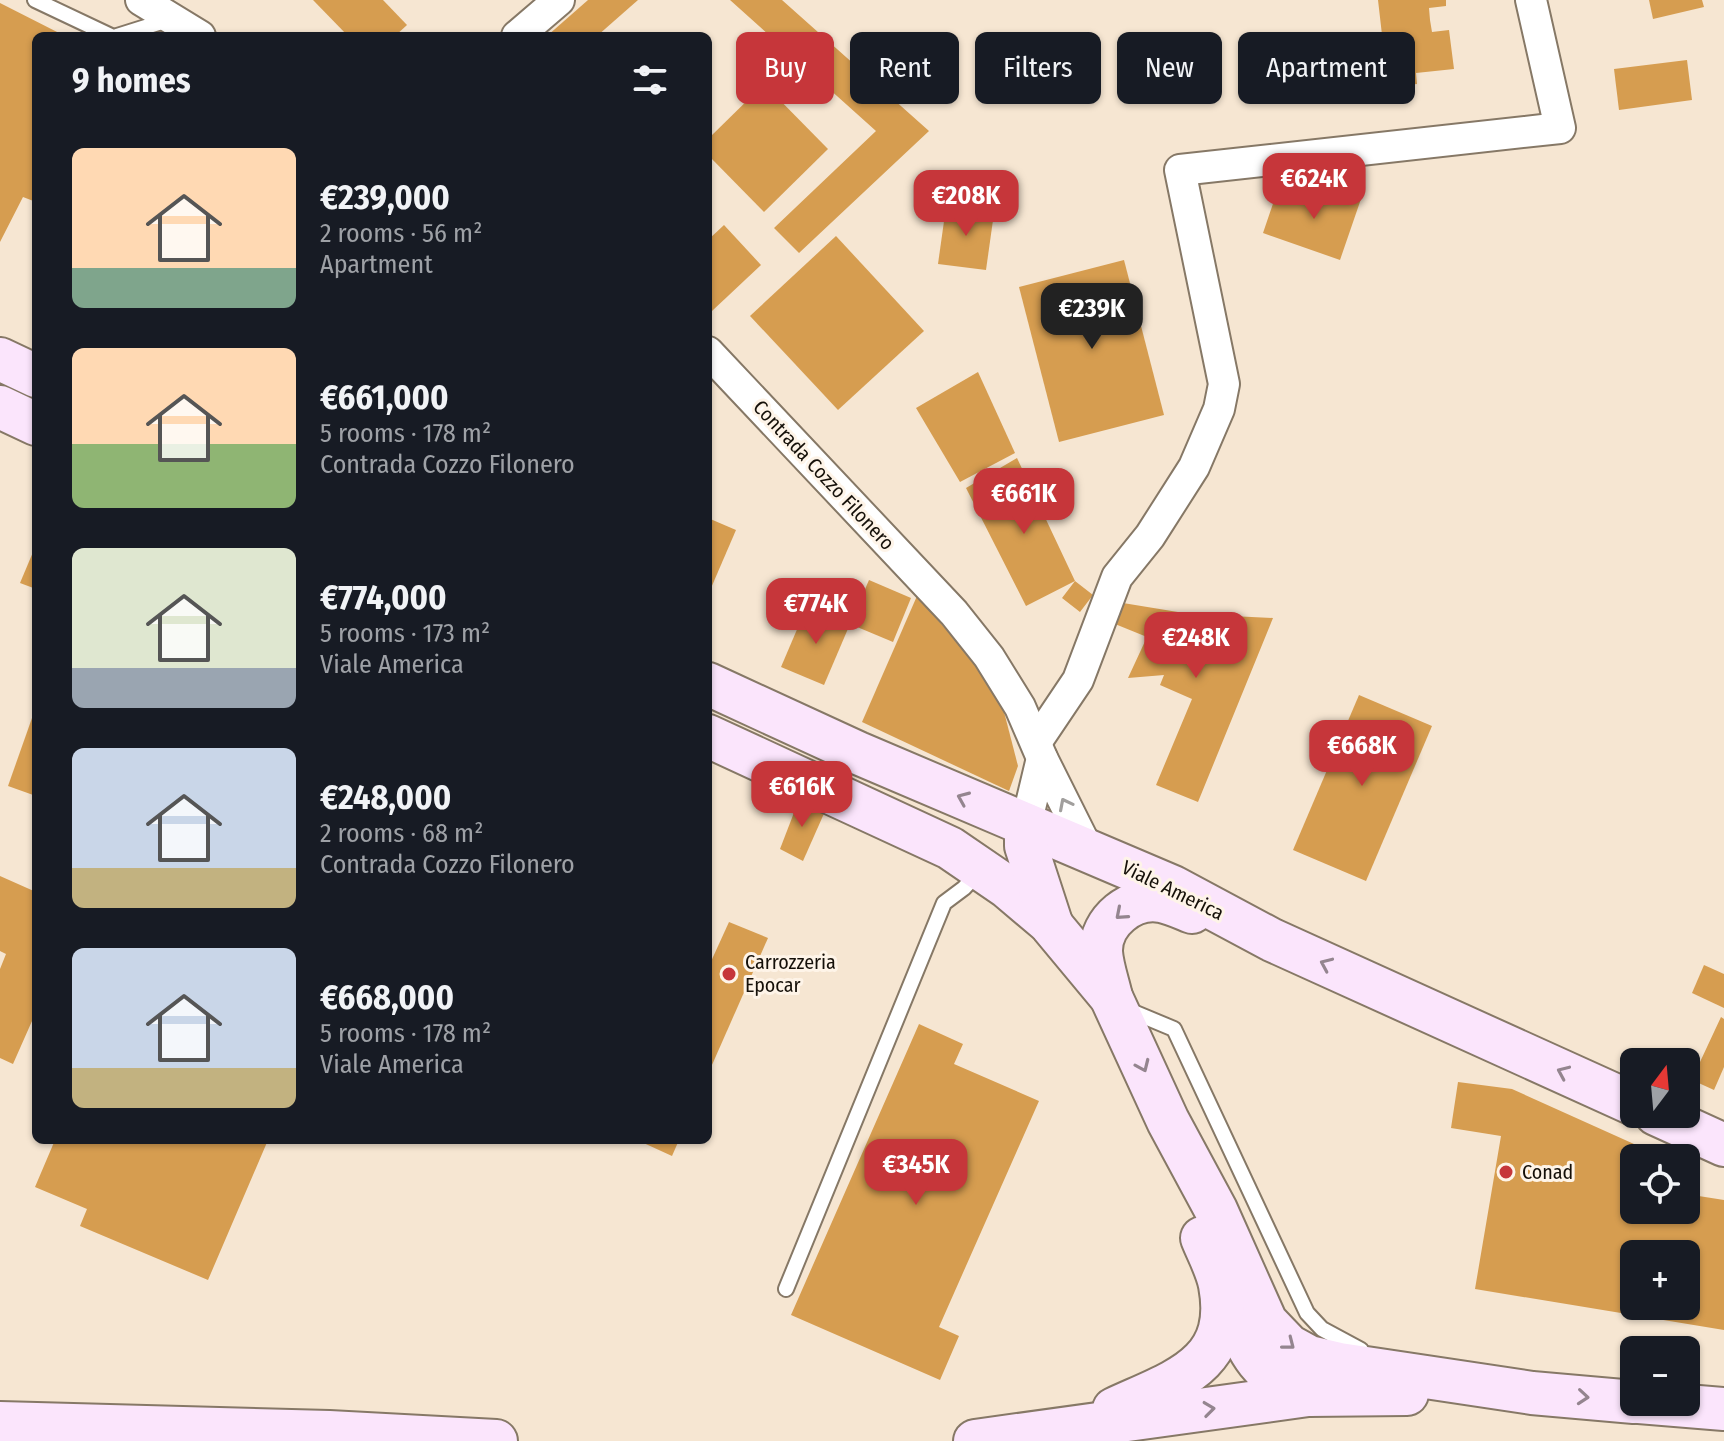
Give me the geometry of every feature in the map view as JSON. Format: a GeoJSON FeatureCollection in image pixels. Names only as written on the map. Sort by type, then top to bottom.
{"type":"FeatureCollection","features":[{"type":"Feature","properties":{"kind":"main road"},"geometry":{"type":"LineString","coordinates":[[0,359],[32,374]]}},
{"type":"Feature","properties":{"kind":"main road"},"geometry":{"type":"LineString","coordinates":[[0,407],[32,422]]}},
{"type":"Feature","properties":{"kind":"main road","name":"Viale America"},"geometry":{"type":"LineString","coordinates":[[712,686],[858,753],[1173,887],[1272,940],[1620,1098]]}},
{"type":"Feature","properties":{"kind":"main road"},"geometry":{"type":"LineString","coordinates":[[712,738],[950,848],[1007,887],[1052,926],[1113,1001]]}},
{"type":"Feature","properties":{"kind":"main road"},"geometry":{"type":"LineString","coordinates":[[1026,825],[1026,846],[1052,926]]}},
{"type":"Feature","properties":{"kind":"main road"},"geometry":{"type":"LineString","coordinates":[[1272,940],[1161,901],[1139,902],[1122,910],[1109,925],[1101,950],[1113,1001],[1168,1121],[1216,1210],[1266,1322],[1289,1346],[1324,1361],[1532,1393],[1620,1401]]}},
{"type":"Feature","properties":{"kind":"main road"},"geometry":{"type":"LineString","coordinates":[[1168,1121],[1173,1163],[1253,1359],[1286,1387],[1308,1395]]}},
{"type":"Feature","properties":{"kind":"main road"},"geometry":{"type":"LineString","coordinates":[[1687,1128],[1724,1145]]}},
{"type":"Feature","properties":{"kind":"main road"},"geometry":{"type":"LineString","coordinates":[[1076,1427],[1167,1384],[1205,1359],[1217,1342],[1223,1319],[1220,1283]]}},
{"type":"Feature","properties":{"kind":"main road"},"geometry":{"type":"LineString","coordinates":[[975,1441],[1076,1427],[1164,1428],[1308,1395],[1532,1393]]}},
{"type":"Feature","properties":{"kind":"main road"},"geometry":{"type":"LineString","coordinates":[[1700,1407],[1724,1409]]}},
{"type":"Feature","properties":{"kind":"main road"},"geometry":{"type":"LineString","coordinates":[[0,1423],[313,1431],[496,1441]]}},
{"type":"Feature","properties":{"kind":"street"},"geometry":{"type":"LineString","coordinates":[[141,0],[193,32]]}},
{"type":"Feature","properties":{"kind":"street"},"geometry":{"type":"LineString","coordinates":[[522,32],[559,0]]}},
{"type":"Feature","properties":{"kind":"street"},"geometry":{"type":"LineString","coordinates":[[1026,825],[1040,750],[1078,680],[1117,577],[1150,536],[1194,467],[1219,409],[1224,384],[1180,170],[1560,128],[1531,0]]}},
{"type":"Feature","properties":{"kind":"street","name":"Contrada Cozzo Filonero"},"geometry":{"type":"LineString","coordinates":[[712,356],[954,613],[989,657],[1020,707],[1088,850]]}},
{"type":"Feature","properties":{"kind":"lane"},"geometry":{"type":"LineString","coordinates":[[35,0],[103,32]]}},
{"type":"Feature","properties":{"kind":"lane"},"geometry":{"type":"LineString","coordinates":[[130,32],[172,19]]}},
{"type":"Feature","properties":{"kind":"lane"},"geometry":{"type":"LineString","coordinates":[[786,1289],[944,903],[964,888],[981,869]]}},
{"type":"Feature","properties":{"kind":"lane"},"geometry":{"type":"LineString","coordinates":[[1113,1001],[1174,1029],[1307,1313],[1322,1329],[1346,1344],[1423,1374]]}},
{"type":"Feature","properties":{"kind":"building"},"geometry":{"type":"Polygon","coordinates":[[[313,0],[383,0],[407,25],[399,32],[344,32],[313,0]]]}},
{"type":"Feature","properties":{"kind":"building"},"geometry":{"type":"Polygon","coordinates":[[[588,0],[638,0],[602,32],[552,32],[588,0]]]}},
{"type":"Feature","properties":{"kind":"building"},"geometry":{"type":"Polygon","coordinates":[[[730,0],[782,0],[818,32],[766,32],[730,0]]]}},
{"type":"Feature","properties":{"kind":"building"},"geometry":{"type":"Polygon","coordinates":[[[1378,0],[1446,0],[1446,6],[1429,8],[1430,20],[1432,32],[1449,30],[1454,69],[1416,73],[1415,84],[1415,32],[1382,32],[1378,0]]]}},
{"type":"Feature","properties":{"kind":"building"},"geometry":{"type":"Polygon","coordinates":[[[1649,0],[1702,0],[1704,7],[1653,19],[1649,0]]]}},
{"type":"Feature","properties":{"kind":"building"},"geometry":{"type":"Polygon","coordinates":[[[0,3],[57,32],[32,32],[32,200],[23,197],[0,242],[0,3]]]}},
{"type":"Feature","properties":{"kind":"building"},"geometry":{"type":"Polygon","coordinates":[[[834,46],[850,61],[850,104],[899,104],[929,131],[799,253],[774,228],[876,131],[834,93],[834,46]]]}},
{"type":"Feature","properties":{"kind":"building"},"geometry":{"type":"Polygon","coordinates":[[[1687,60],[1692,100],[1619,110],[1614,69],[1687,60]]]}},
{"type":"Feature","properties":{"kind":"building"},"geometry":{"type":"Polygon","coordinates":[[[744,104],[784,104],[828,149],[764,212],[712,159],[712,135],[744,104]]]}},
{"type":"Feature","properties":{"kind":"building"},"geometry":{"type":"Polygon","coordinates":[[[1331,185],[1362,196],[1340,260],[1263,233],[1278,189],[1324,205],[1331,185]]]}},
{"type":"Feature","properties":{"kind":"building"},"geometry":{"type":"Polygon","coordinates":[[[946,207],[994,213],[986,270],[938,264],[946,207]]]}},
{"type":"Feature","properties":{"kind":"building"},"geometry":{"type":"Polygon","coordinates":[[[724,225],[761,265],[712,311],[712,236],[724,225]]]}},
{"type":"Feature","properties":{"kind":"building"},"geometry":{"type":"Polygon","coordinates":[[[836,236],[924,331],[838,410],[750,316],[836,236]]]}},
{"type":"Feature","properties":{"kind":"building"},"geometry":{"type":"Polygon","coordinates":[[[1124,260],[1164,415],[1059,442],[1019,287],[1124,260]]]}},
{"type":"Feature","properties":{"kind":"building"},"geometry":{"type":"Polygon","coordinates":[[[978,372],[1015,453],[960,482],[916,408],[978,372]]]}},
{"type":"Feature","properties":{"kind":"building"},"geometry":{"type":"Polygon","coordinates":[[[1017,458],[1075,581],[1026,606],[966,488],[1017,458]]]}},
{"type":"Feature","properties":{"kind":"building"},"geometry":{"type":"Polygon","coordinates":[[[712,520],[736,530],[712,586],[712,520]]]}},
{"type":"Feature","properties":{"kind":"building"},"geometry":{"type":"Polygon","coordinates":[[[32,554],[32,588],[20,583],[32,554]]]}},
{"type":"Feature","properties":{"kind":"building"},"geometry":{"type":"Polygon","coordinates":[[[869,580],[911,598],[893,642],[850,624],[869,580]]]}},
{"type":"Feature","properties":{"kind":"building"},"geometry":{"type":"Polygon","coordinates":[[[1075,581],[1093,595],[1080,612],[1062,598],[1075,581]]]}},
{"type":"Feature","properties":{"kind":"building"},"geometry":{"type":"Polygon","coordinates":[[[917,596],[978,666],[1002,704],[1018,766],[1009,791],[862,722],[917,596]]]}},
{"type":"Feature","properties":{"kind":"building"},"geometry":{"type":"Polygon","coordinates":[[[1123,603],[1190,614],[1273,618],[1198,802],[1156,785],[1192,699],[1160,685],[1164,675],[1128,678],[1147,637],[1115,624],[1123,603]]]}},
{"type":"Feature","properties":{"kind":"building"},"geometry":{"type":"Polygon","coordinates":[[[807,606],[850,624],[824,685],[781,667],[807,606]]]}},
{"type":"Feature","properties":{"kind":"building"},"geometry":{"type":"Polygon","coordinates":[[[1359,695],[1432,726],[1366,881],[1293,850],[1359,695]]]}},
{"type":"Feature","properties":{"kind":"building"},"geometry":{"type":"Polygon","coordinates":[[[32,718],[32,795],[8,786],[32,718]]]}},
{"type":"Feature","properties":{"kind":"building"},"geometry":{"type":"Polygon","coordinates":[[[800,797],[826,809],[803,861],[780,849],[800,797]]]}},
{"type":"Feature","properties":{"kind":"building"},"geometry":{"type":"Polygon","coordinates":[[[0,876],[32,890],[32,1021],[13,1064],[0,1058],[0,969],[6,954],[0,951],[0,876]]]}},
{"type":"Feature","properties":{"kind":"building"},"geometry":{"type":"Polygon","coordinates":[[[729,922],[768,938],[712,1065],[712,959],[729,922]]]}},
{"type":"Feature","properties":{"kind":"building"},"geometry":{"type":"Polygon","coordinates":[[[1704,965],[1724,974],[1724,1008],[1692,993],[1704,965]]]}},
{"type":"Feature","properties":{"kind":"building"},"geometry":{"type":"Polygon","coordinates":[[[1721,1017],[1724,1019],[1724,1067],[1714,1090],[1700,1084],[1700,1062],[1721,1017]]]}},
{"type":"Feature","properties":{"kind":"building"},"geometry":{"type":"Polygon","coordinates":[[[919,1024],[963,1044],[954,1064],[1039,1101],[939,1327],[959,1336],[940,1380],[791,1315],[919,1024]]]}},
{"type":"Feature","properties":{"kind":"building"},"geometry":{"type":"Polygon","coordinates":[[[1458,1082],[1512,1089],[1634,1144],[1620,1144],[1620,1224],[1700,1224],[1700,1196],[1724,1200],[1724,1330],[1663,1320],[1700,1320],[1700,1240],[1620,1240],[1620,1313],[1475,1289],[1501,1136],[1451,1128],[1458,1082]]]}},
{"type":"Feature","properties":{"kind":"building"},"geometry":{"type":"Polygon","coordinates":[[[53,1144],[266,1144],[208,1280],[80,1226],[87,1209],[35,1187],[53,1144]]]}},
{"type":"Feature","properties":{"kind":"building"},"geometry":{"type":"Polygon","coordinates":[[[646,1144],[677,1144],[672,1156],[646,1144]]]}},
{"type":"Feature","properties":{"kind":"place","name":"Carrozzeria Epocar"},"geometry":{"type":"Point","coordinates":[729,974]}},
{"type":"Feature","properties":{"kind":"place","name":"Conad"},"geometry":{"type":"Point","coordinates":[1506,1172]}}]}
